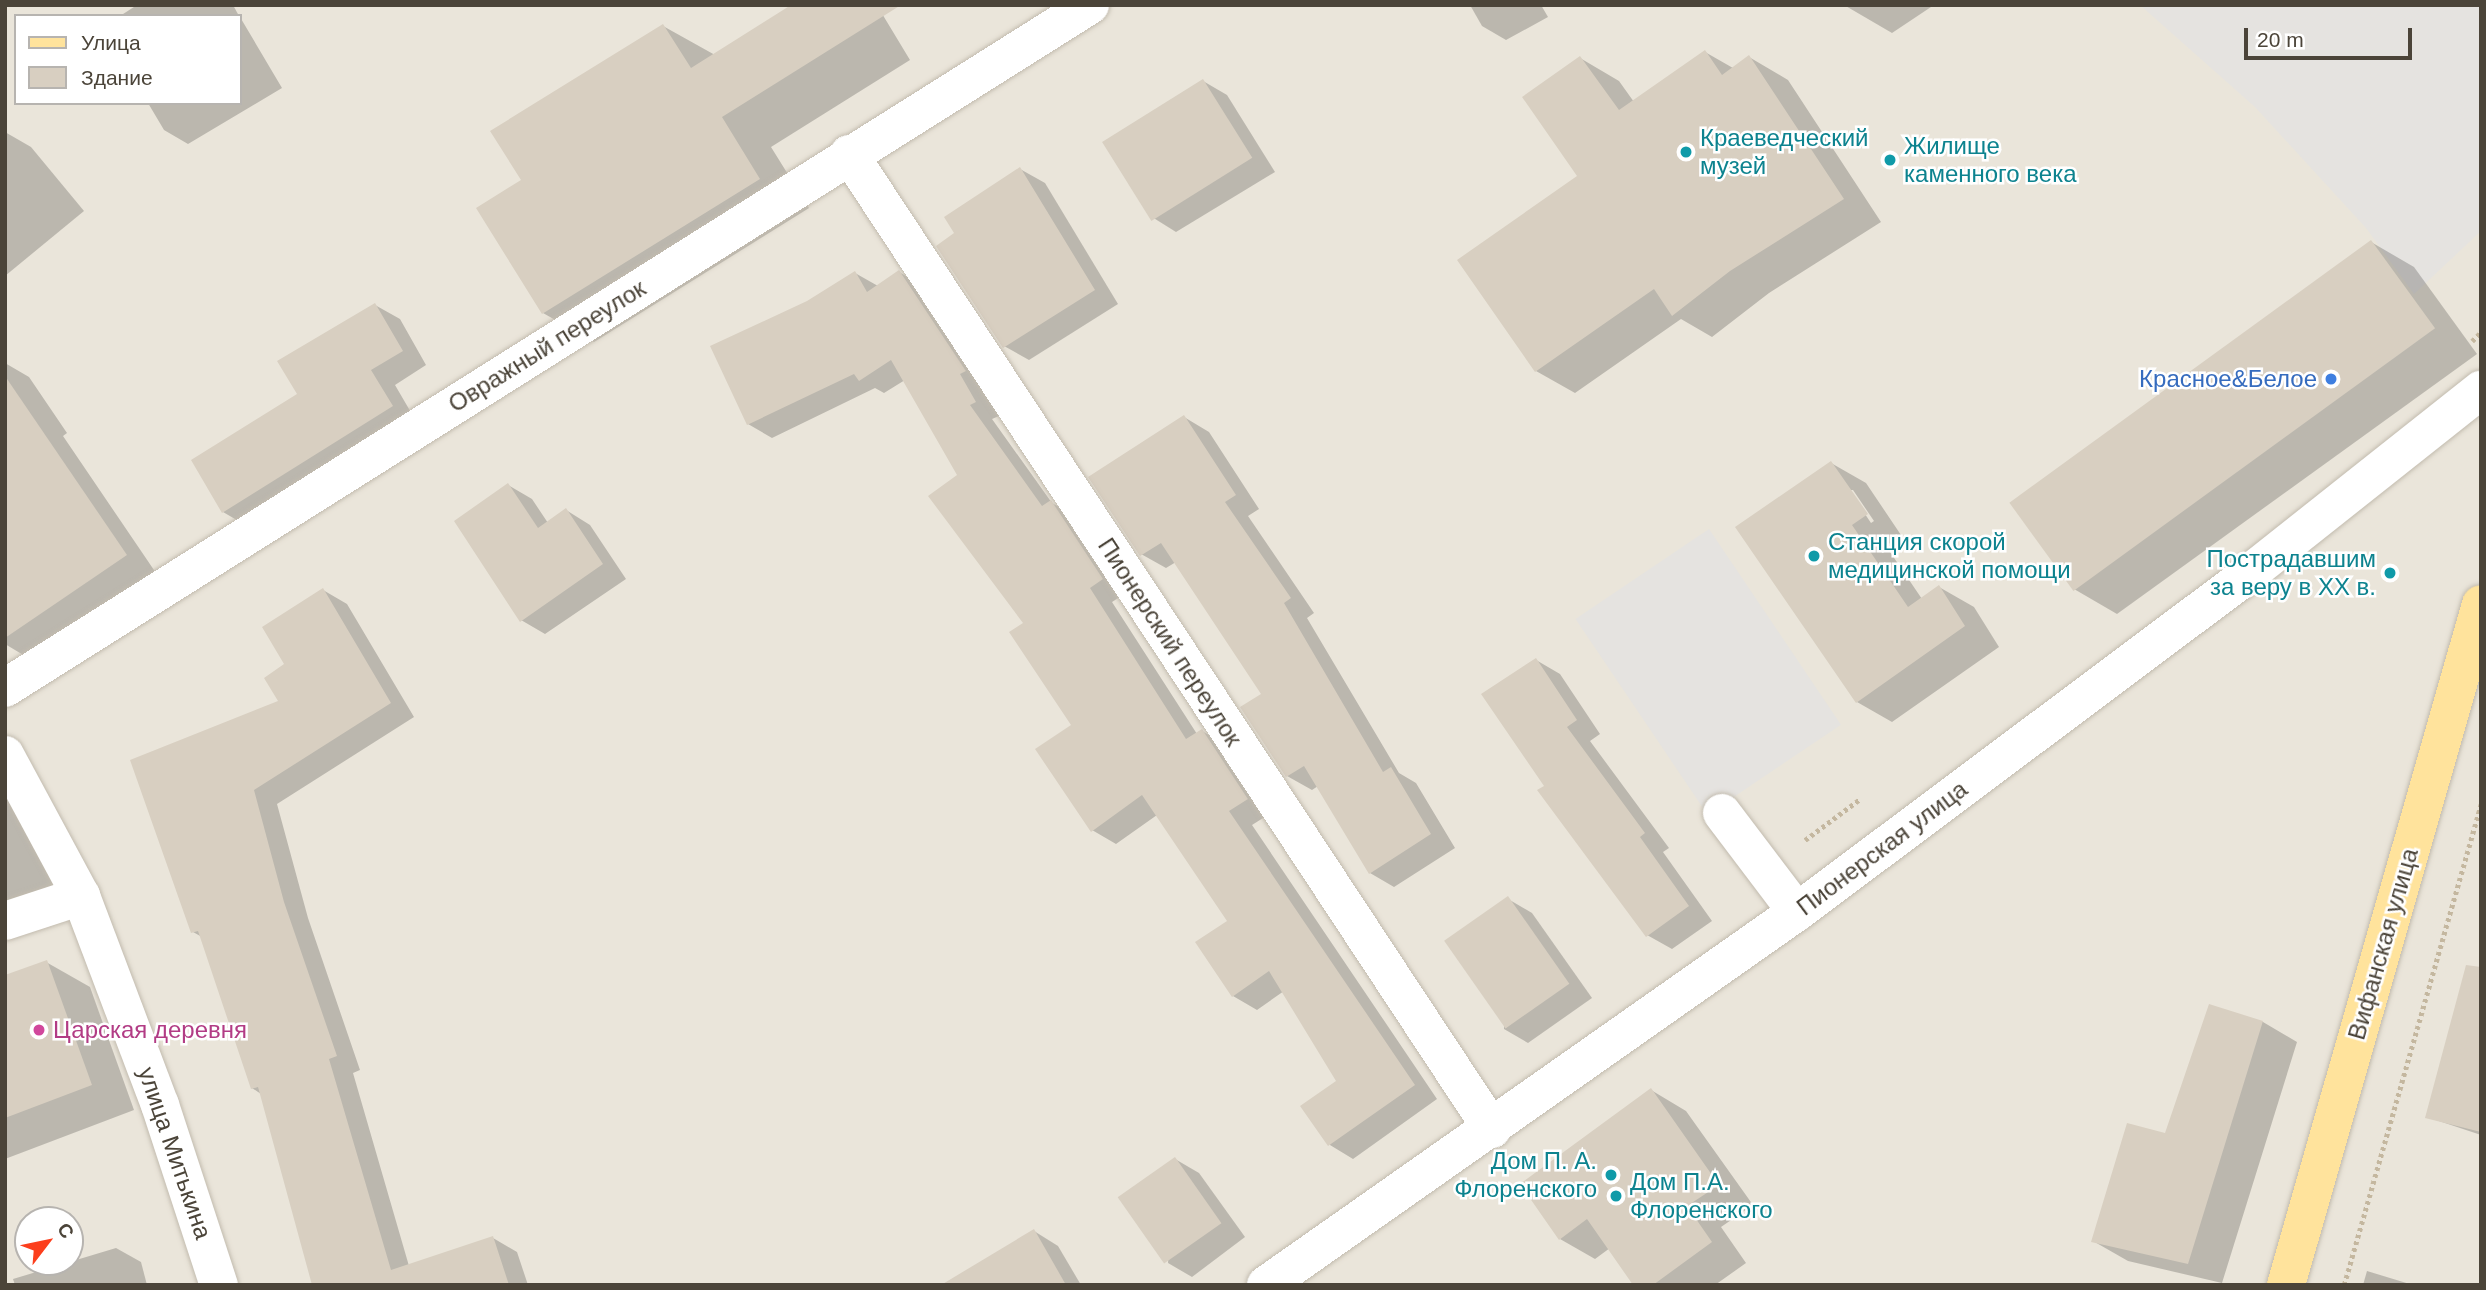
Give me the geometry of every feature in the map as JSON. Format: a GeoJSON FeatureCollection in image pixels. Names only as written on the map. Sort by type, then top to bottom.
{"type":"FeatureCollection","features":[{"type":"Feature","properties":{"kind":"main road","name":"Вифанская улица"},"geometry":{"type":"LineString","coordinates":[[2286,1285],[2481,604]]}},
{"type":"Feature","properties":{"kind":"street","name":"Овражный переулок"},"geometry":{"type":"LineString","coordinates":[[5,688],[849,154],[1090,5]]}},
{"type":"Feature","properties":{"kind":"street","name":"Пионерский переулок"},"geometry":{"type":"LineString","coordinates":[[849,154],[1492,1129]]}},
{"type":"Feature","properties":{"kind":"street","name":"Пионерская улица"},"geometry":{"type":"LineString","coordinates":[[1266,1285],[1492,1129],[1797,912],[2246,576],[2481,390]]}},
{"type":"Feature","properties":{"kind":"street","name":"улица Митькина"},"geometry":{"type":"LineString","coordinates":[[5,755],[81,897],[160,1105],[219,1285]]}},
{"type":"Feature","properties":{"kind":"street"},"geometry":{"type":"LineString","coordinates":[[1722,813],[1797,912]]}},
{"type":"Feature","properties":{"kind":"street"},"geometry":{"type":"LineString","coordinates":[[5,921],[81,897]]}},
{"type":"Feature","properties":{"kind":"path"},"geometry":{"type":"LineString","coordinates":[[2344,1285],[2481,804]]}},
{"type":"Feature","properties":{"kind":"shaded area"},"geometry":{"type":"Polygon","coordinates":[[[5,5],[2481,5],[2481,1285],[5,1285],[5,5]]]}},
{"type":"Feature","properties":{"kind":"shaded area"},"geometry":{"type":"Polygon","coordinates":[[[2140,5],[2477,5],[2481,8],[2481,231],[2414,294],[2366,228],[2255,107],[2140,5]]]}},
{"type":"Feature","properties":{"kind":"shaded area"},"geometry":{"type":"Polygon","coordinates":[[[1709,529],[1841,725],[1707,815],[1576,619],[1709,529]]]}},
{"type":"Feature","properties":{"kind":"building"},"geometry":{"type":"Polygon","coordinates":[[[791,5],[901,5],[722,117],[760,179],[542,314],[476,208],[521,180],[490,131],[663,24],[691,68],[791,5]]]}},
{"type":"Feature","properties":{"kind":"building","name":"Краеведческий музей"},"geometry":{"type":"Polygon","coordinates":[[[1705,50],[1722,75],[1749,55],[1844,199],[1730,271],[1672,316],[1654,289],[1535,372],[1457,260],[1577,176],[1522,97],[1580,56],[1619,110],[1705,50]]]}},
{"type":"Feature","properties":{"kind":"building"},"geometry":{"type":"Polygon","coordinates":[[[1203,79],[1252,158],[1151,221],[1102,142],[1203,79]]]}},
{"type":"Feature","properties":{"kind":"building"},"geometry":{"type":"Polygon","coordinates":[[[1020,167],[1095,290],[1003,348],[936,246],[954,233],[944,217],[1020,167]]]}},
{"type":"Feature","properties":{"kind":"building"},"geometry":{"type":"Polygon","coordinates":[[[2371,240],[2435,328],[2073,591],[2009,503],[2371,240]]]}},
{"type":"Feature","properties":{"kind":"building"},"geometry":{"type":"Polygon","coordinates":[[[899,270],[966,371],[960,374],[976,402],[970,405],[1042,506],[1051,500],[1103,579],[1090,588],[1186,739],[1202,729],[1248,799],[1229,811],[1415,1085],[1328,1146],[1300,1106],[1336,1081],[1269,971],[1232,997],[1195,942],[1227,921],[1142,795],[1091,832],[1035,749],[1071,725],[1009,632],[1023,623],[928,496],[957,475],[891,360],[859,381],[854,374],[747,425],[710,346],[807,301],[855,271],[867,292],[899,270]]]}},
{"type":"Feature","properties":{"kind":"building"},"geometry":{"type":"Polygon","coordinates":[[[375,303],[403,351],[371,370],[393,406],[222,513],[191,460],[297,394],[277,361],[375,303]]]}},
{"type":"Feature","properties":{"kind":"building"},"geometry":{"type":"Polygon","coordinates":[[[5,376],[127,555],[5,638],[5,376]]]}},
{"type":"Feature","properties":{"kind":"building"},"geometry":{"type":"Polygon","coordinates":[[[1184,415],[1236,495],[1225,502],[1291,598],[1284,603],[1383,772],[1391,767],[1431,834],[1369,874],[1304,766],[1286,777],[1240,707],[1261,694],[1161,543],[1140,556],[1088,477],[1184,415]]]}},
{"type":"Feature","properties":{"kind":"building","name":"Станция скорой медицинской помощи"},"geometry":{"type":"Polygon","coordinates":[[[1831,461],[1868,514],[1852,525],[1908,607],[1939,585],[1965,626],[1856,703],[1735,527],[1831,461]]]}},
{"type":"Feature","properties":{"kind":"building"},"geometry":{"type":"Polygon","coordinates":[[[508,483],[538,528],[566,508],[603,564],[520,622],[454,521],[508,483]]]}},
{"type":"Feature","properties":{"kind":"building"},"geometry":{"type":"Polygon","coordinates":[[[323,588],[391,703],[254,790],[284,902],[337,1056],[329,1059],[391,1270],[493,1236],[509,1285],[312,1285],[258,1087],[251,1089],[198,931],[191,933],[130,760],[278,701],[264,678],[284,664],[262,627],[323,588]]]}},
{"type":"Feature","properties":{"kind":"building"},"geometry":{"type":"Polygon","coordinates":[[[1536,658],[1577,720],[1567,727],[1645,833],[1640,837],[1689,906],[1646,937],[1537,790],[1544,786],[1481,694],[1536,658]]]}},
{"type":"Feature","properties":{"kind":"building"},"geometry":{"type":"Polygon","coordinates":[[[1508,896],[1569,984],[1505,1028],[1444,941],[1508,896]]]}},
{"type":"Feature","properties":{"kind":"building","name":"Царская деревня"},"geometry":{"type":"Polygon","coordinates":[[[47,960],[92,1085],[5,1118],[5,975],[47,960]]]}},
{"type":"Feature","properties":{"kind":"building"},"geometry":{"type":"Polygon","coordinates":[[[2466,965],[2481,967],[2481,1132],[2425,1118],[2466,965]]]}},
{"type":"Feature","properties":{"kind":"building"},"geometry":{"type":"Polygon","coordinates":[[[2209,1004],[2263,1021],[2188,1264],[2091,1242],[2127,1123],[2165,1133],[2209,1004]]]}},
{"type":"Feature","properties":{"kind":"building","name":"Дом П.А. Флоренского"},"geometry":{"type":"Polygon","coordinates":[[[1651,1088],[1719,1185],[1687,1206],[1712,1242],[1653,1285],[1633,1285],[1587,1219],[1559,1240],[1520,1184],[1651,1088]]]}},
{"type":"Feature","properties":{"kind":"building"},"geometry":{"type":"Polygon","coordinates":[[[1175,1157],[1221,1223],[1164,1264],[1118,1197],[1175,1157]]]}},
{"type":"Feature","properties":{"kind":"building"},"geometry":{"type":"Polygon","coordinates":[[[1034,1229],[1066,1285],[941,1285],[1034,1229]]]}},
{"type":"Feature","properties":{"kind":"place","name":"Краеведческий музей"},"geometry":{"type":"Point","coordinates":[1686,152]}},
{"type":"Feature","properties":{"kind":"place","name":"Жилище каменного века"},"geometry":{"type":"Point","coordinates":[1890,160]}},
{"type":"Feature","properties":{"kind":"place","name":"Красное&Белое"},"geometry":{"type":"Point","coordinates":[2331,379]}},
{"type":"Feature","properties":{"kind":"place","name":"Станция скорой медицинской помощи"},"geometry":{"type":"Point","coordinates":[1814,556]}},
{"type":"Feature","properties":{"kind":"place","name":"Пострадавшим за веру в XX в."},"geometry":{"type":"Point","coordinates":[2390,573]}},
{"type":"Feature","properties":{"kind":"place","name":"Царская деревня"},"geometry":{"type":"Point","coordinates":[39,1030]}},
{"type":"Feature","properties":{"kind":"place","name":"Дом П. А. Флоренского"},"geometry":{"type":"Point","coordinates":[1611,1175]}},
{"type":"Feature","properties":{"kind":"place","name":"Дом П.А. Флоренского"},"geometry":{"type":"Point","coordinates":[1616,1196]}}]}
